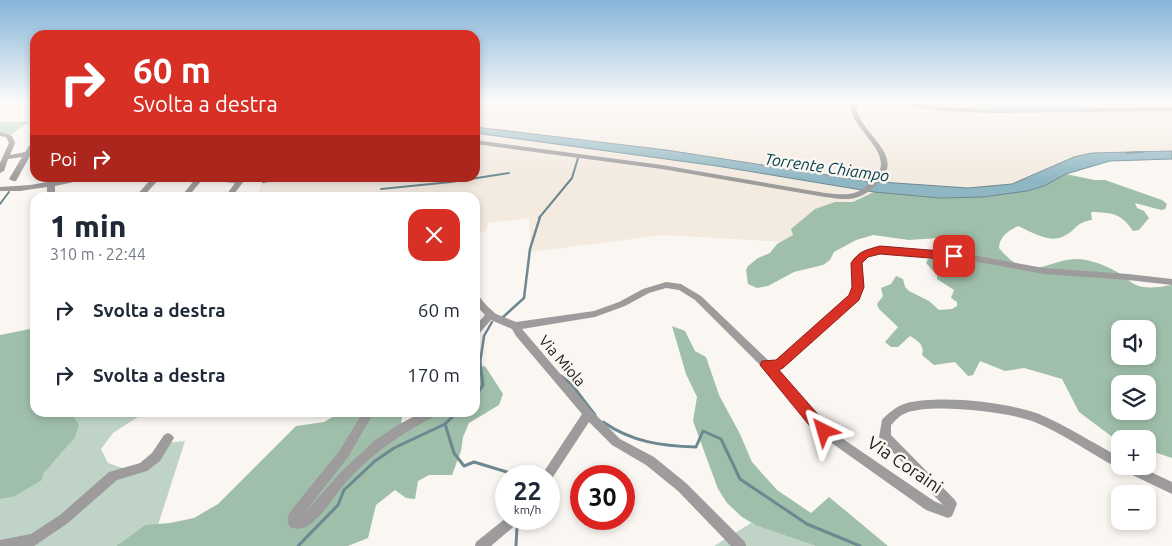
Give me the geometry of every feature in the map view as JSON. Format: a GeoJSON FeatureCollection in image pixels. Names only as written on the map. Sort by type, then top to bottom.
{"type":"FeatureCollection","features":[{"type":"Feature","properties":{"kind":"street"},"geometry":{"type":"LineString","coordinates":[[480,143],[653,165],[825,195],[849,197],[861,192],[878,180],[885,170],[885,162],[863,128]]}},
{"type":"Feature","properties":{"kind":"street"},"geometry":{"type":"LineString","coordinates":[[0,134],[9,136],[12,143],[0,171]]}},
{"type":"Feature","properties":{"kind":"street"},"geometry":{"type":"LineString","coordinates":[[13,179],[30,149]]}},
{"type":"Feature","properties":{"kind":"street"},"geometry":{"type":"LineString","coordinates":[[5,158],[27,154]]}},
{"type":"Feature","properties":{"kind":"street"},"geometry":{"type":"LineString","coordinates":[[0,190],[12,190],[61,182]]}},
{"type":"Feature","properties":{"kind":"street"},"geometry":{"type":"LineString","coordinates":[[143,192],[152,182]]}},
{"type":"Feature","properties":{"kind":"street"},"geometry":{"type":"LineString","coordinates":[[188,192],[197,182]]}},
{"type":"Feature","properties":{"kind":"street"},"geometry":{"type":"LineString","coordinates":[[51,184],[52,192]]}},
{"type":"Feature","properties":{"kind":"street"},"geometry":{"type":"LineString","coordinates":[[766,365],[778,365],[854,297],[858,287],[857,263],[864,254],[880,250],[972,258],[1044,271],[1172,282]]}},
{"type":"Feature","properties":{"kind":"street","name":"Via Coraini"},"geometry":{"type":"LineString","coordinates":[[516,326],[595,314],[622,304],[646,291],[666,285],[681,287],[698,298],[766,365],[824,431],[930,506],[948,512],[951,504],[885,437],[886,423],[895,414],[909,408],[938,406],[974,407],[1008,411],[1034,418],[1111,458]]}},
{"type":"Feature","properties":{"kind":"street"},"geometry":{"type":"LineString","coordinates":[[480,303],[490,314],[506,324],[516,326]]}},
{"type":"Feature","properties":{"kind":"street"},"geometry":{"type":"LineString","coordinates":[[480,326],[490,314]]}},
{"type":"Feature","properties":{"kind":"street","name":"Via Miola"},"geometry":{"type":"LineString","coordinates":[[516,326],[519,333],[588,414],[616,442],[650,461],[682,487],[740,546]]}},
{"type":"Feature","properties":{"kind":"street"},"geometry":{"type":"LineString","coordinates":[[554,465],[588,414]]}},
{"type":"Feature","properties":{"kind":"street"},"geometry":{"type":"LineString","coordinates":[[366,417],[359,432],[294,516],[294,523],[301,523],[309,518],[348,471],[370,451],[423,417]]}},
{"type":"Feature","properties":{"kind":"street"},"geometry":{"type":"LineString","coordinates":[[1,546],[33,540],[64,519],[113,476],[143,466],[156,457],[168,438]]}},
{"type":"Feature","properties":{"kind":"street"},"geometry":{"type":"LineString","coordinates":[[1145,475],[1172,488]]}},
{"type":"Feature","properties":{"kind":"street"},"geometry":{"type":"LineString","coordinates":[[481,546],[501,530]]}},
{"type":"Feature","properties":{"kind":"shaded area"},"geometry":{"type":"Polygon","coordinates":[[[487,128],[1172,128],[1172,151],[1092,153],[1074,157],[1012,184],[969,188],[866,181],[666,150],[487,128]]]}},
{"type":"Feature","properties":{"kind":"shaded area"},"geometry":{"type":"Polygon","coordinates":[[[480,134],[717,166],[874,192],[853,202],[835,202],[815,209],[792,229],[793,235],[784,242],[663,235],[531,252],[529,218],[488,223],[487,231],[480,233],[480,192],[259,192],[262,182],[480,182],[480,134]]]}},
{"type":"Feature","properties":{"kind":"green space"},"geometry":{"type":"Polygon","coordinates":[[[0,128],[20,128],[7,138],[0,135],[0,128]]]}},
{"type":"Feature","properties":{"kind":"green space"},"geometry":{"type":"Polygon","coordinates":[[[1066,174],[1094,180],[1105,180],[1162,200],[1167,204],[1165,209],[1161,210],[1135,203],[1137,208],[1144,211],[1149,218],[1139,230],[1133,231],[1124,220],[1115,215],[1091,212],[1092,220],[1082,223],[1068,234],[1058,238],[1047,238],[1018,226],[1005,235],[999,244],[999,248],[1011,260],[1022,267],[1042,267],[1073,259],[1086,260],[1112,269],[1138,286],[1153,288],[1172,285],[1172,458],[1156,453],[1156,430],[1111,430],[1111,436],[1079,412],[1062,379],[1024,368],[1005,371],[980,361],[973,375],[968,376],[955,362],[934,365],[922,355],[923,349],[920,344],[910,336],[898,347],[891,347],[885,342],[898,327],[879,309],[877,304],[883,296],[881,288],[891,284],[896,276],[903,279],[905,287],[909,291],[929,301],[939,310],[952,309],[957,306],[957,302],[951,298],[954,290],[937,279],[937,275],[926,263],[928,259],[933,259],[945,265],[949,264],[946,255],[953,251],[949,243],[937,238],[909,240],[873,235],[856,240],[834,252],[830,260],[823,265],[794,272],[768,286],[757,288],[748,284],[746,270],[748,266],[758,258],[770,253],[777,244],[793,235],[791,229],[815,209],[835,202],[853,202],[874,192],[940,198],[983,197],[1044,186],[1066,174]]]}},
{"type":"Feature","properties":{"kind":"green space"},"geometry":{"type":"Polygon","coordinates":[[[672,326],[685,331],[695,351],[706,357],[719,395],[740,434],[752,462],[777,490],[811,513],[829,497],[888,546],[816,546],[757,526],[742,517],[727,503],[718,489],[693,421],[697,397],[686,374],[672,326]]]}},
{"type":"Feature","properties":{"kind":"green space"},"geometry":{"type":"Polygon","coordinates":[[[30,329],[30,417],[74,417],[79,425],[75,437],[43,474],[42,480],[13,497],[0,499],[0,335],[30,329]]]}},
{"type":"Feature","properties":{"kind":"green space"},"geometry":{"type":"Polygon","coordinates":[[[485,366],[503,394],[499,405],[480,416],[480,367],[485,366]]]}},
{"type":"Feature","properties":{"kind":"green space"},"geometry":{"type":"Polygon","coordinates":[[[74,417],[138,417],[113,433],[101,449],[108,463],[131,471],[166,443],[185,441],[158,525],[145,525],[116,546],[0,546],[0,499],[13,497],[43,474],[74,417]]]}},
{"type":"Feature","properties":{"kind":"green space"},"geometry":{"type":"Polygon","coordinates":[[[332,417],[402,417],[401,423],[407,430],[433,417],[479,417],[469,423],[452,475],[429,475],[418,481],[415,499],[406,498],[395,490],[376,505],[368,538],[348,546],[116,546],[145,525],[170,523],[194,518],[218,504],[296,426],[324,422],[332,417]]]}},
{"type":"Feature","properties":{"kind":"green space"},"geometry":{"type":"Polygon","coordinates":[[[751,523],[757,526],[816,546],[714,546],[751,523]]]}},
{"type":"Feature","properties":{"kind":"water"},"geometry":{"type":"Polygon","coordinates":[[[480,128],[666,150],[866,181],[968,188],[1012,184],[1074,157],[1092,153],[1172,151],[1172,159],[1110,161],[1066,174],[1044,186],[1027,191],[983,197],[940,198],[874,192],[717,166],[480,134],[480,128]]]}},
{"type":"Feature","properties":{"kind":"waterway","name":"Torrente Chiampo"},"geometry":{"type":"LineString","coordinates":[[1126,153],[1143,152]]}},
{"type":"Feature","properties":{"kind":"waterway"},"geometry":{"type":"LineString","coordinates":[[539,218],[572,178],[578,158]]}},
{"type":"Feature","properties":{"kind":"waterway"},"geometry":{"type":"LineString","coordinates":[[480,178],[509,173]]}},
{"type":"Feature","properties":{"kind":"waterway"},"geometry":{"type":"LineString","coordinates":[[381,189],[451,182]]}},
{"type":"Feature","properties":{"kind":"waterway"},"geometry":{"type":"LineString","coordinates":[[0,204],[9,192]]}},
{"type":"Feature","properties":{"kind":"waterway"},"geometry":{"type":"LineString","coordinates":[[502,318],[524,298],[530,249],[540,217]]}},
{"type":"Feature","properties":{"kind":"waterway"},"geometry":{"type":"LineString","coordinates":[[480,363],[484,336],[492,322]]}},
{"type":"Feature","properties":{"kind":"waterway"},"geometry":{"type":"LineString","coordinates":[[480,363],[483,385],[480,390]]}},
{"type":"Feature","properties":{"kind":"waterway"},"geometry":{"type":"LineString","coordinates":[[561,376],[572,385],[595,415]]}},
{"type":"Feature","properties":{"kind":"waterway"},"geometry":{"type":"LineString","coordinates":[[445,424],[452,417]]}},
{"type":"Feature","properties":{"kind":"waterway"},"geometry":{"type":"LineString","coordinates":[[603,422],[625,434],[659,444],[696,447],[703,431],[721,439],[740,479],[807,524],[860,546]]}},
{"type":"Feature","properties":{"kind":"waterway"},"geometry":{"type":"LineString","coordinates":[[298,546],[338,505],[344,490],[375,461],[394,448],[445,424]]}},
{"type":"Feature","properties":{"kind":"waterway"},"geometry":{"type":"LineString","coordinates":[[445,424],[454,453],[464,466],[474,462],[495,468]]}},
{"type":"Feature","properties":{"kind":"waterway"},"geometry":{"type":"LineString","coordinates":[[516,546],[517,530]]}},
{"type":"Feature","properties":{"kind":"route"},"geometry":{"type":"LineString","coordinates":[[824,431],[766,365],[778,365],[854,297],[858,287],[857,263],[864,254],[880,250],[954,256]]}}]}
